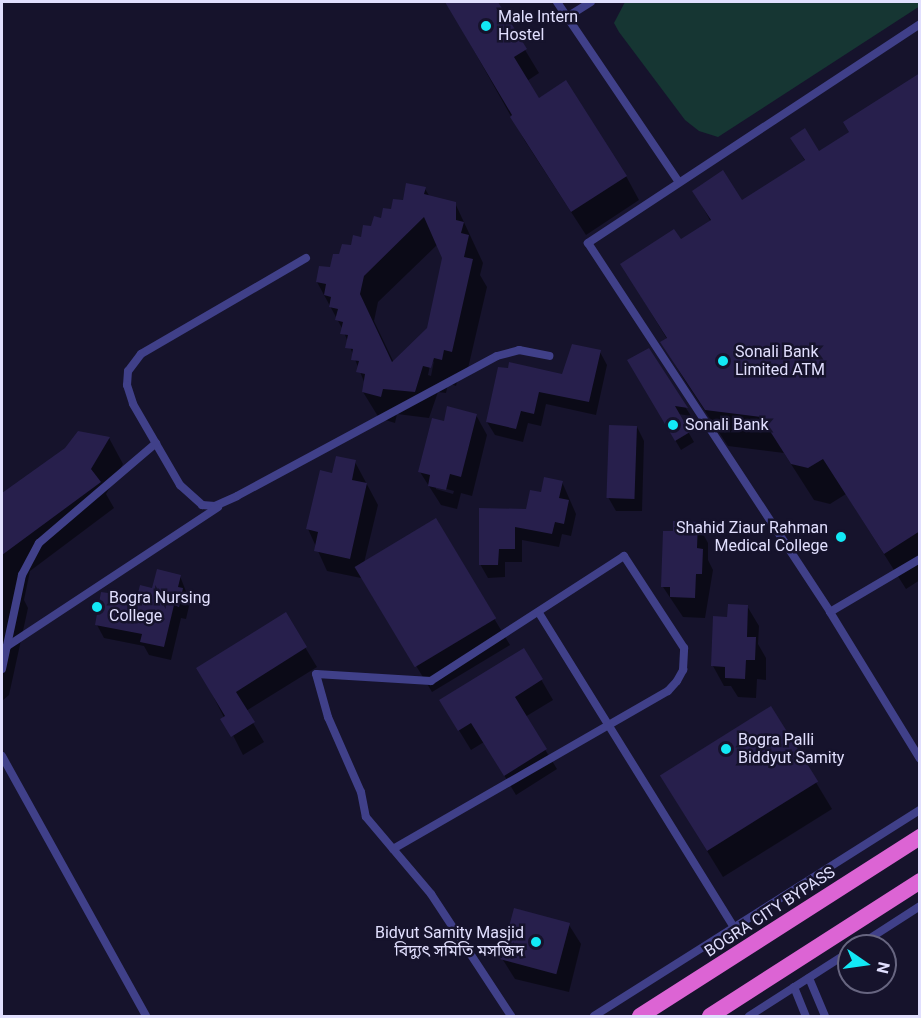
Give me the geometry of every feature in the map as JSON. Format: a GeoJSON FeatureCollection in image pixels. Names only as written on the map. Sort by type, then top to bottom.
{"type":"FeatureCollection","features":[{"type":"Feature","properties":{"kind":"highway","name":"BOGRA CITY BYPASS"},"geometry":{"type":"LineString","coordinates":[[640,1017],[920,837]]}},
{"type":"Feature","properties":{"kind":"highway"},"geometry":{"type":"LineString","coordinates":[[710,1017],[920,881]]}},
{"type":"Feature","properties":{"kind":"lane"},"geometry":{"type":"LineString","coordinates":[[557,2],[679,182]]}},
{"type":"Feature","properties":{"kind":"lane"},"geometry":{"type":"LineString","coordinates":[[567,17],[591,2]]}},
{"type":"Feature","properties":{"kind":"lane"},"geometry":{"type":"LineString","coordinates":[[920,24],[588,243],[830,612],[920,759]]}},
{"type":"Feature","properties":{"kind":"lane"},"geometry":{"type":"LineString","coordinates":[[223,503],[208,507],[191,499],[129,394],[127,378],[133,361],[306,258]]}},
{"type":"Feature","properties":{"kind":"lane"},"geometry":{"type":"LineString","coordinates":[[6,647],[223,503],[497,356],[519,350],[549,357]]}},
{"type":"Feature","properties":{"kind":"lane"},"geometry":{"type":"LineString","coordinates":[[2,669],[22,575],[39,543],[156,443]]}},
{"type":"Feature","properties":{"kind":"lane"},"geometry":{"type":"LineString","coordinates":[[393,849],[609,726],[668,691],[677,681],[685,657],[676,636],[624,556],[431,681],[316,674],[328,717],[361,792],[366,817],[393,849],[431,894],[511,1017]]}},
{"type":"Feature","properties":{"kind":"lane"},"geometry":{"type":"LineString","coordinates":[[830,612],[920,559]]}},
{"type":"Feature","properties":{"kind":"lane"},"geometry":{"type":"LineString","coordinates":[[539,613],[734,928]]}},
{"type":"Feature","properties":{"kind":"lane"},"geometry":{"type":"LineString","coordinates":[[2,756],[146,1017]]}},
{"type":"Feature","properties":{"kind":"lane"},"geometry":{"type":"LineString","coordinates":[[594,1017],[920,810]]}},
{"type":"Feature","properties":{"kind":"lane"},"geometry":{"type":"LineString","coordinates":[[877,934],[920,906]]}},
{"type":"Feature","properties":{"kind":"lane"},"geometry":{"type":"LineString","coordinates":[[749,1017],[837,960]]}},
{"type":"Feature","properties":{"kind":"lane"},"geometry":{"type":"LineString","coordinates":[[809,978],[825,1017]]}},
{"type":"Feature","properties":{"kind":"lane"},"geometry":{"type":"LineString","coordinates":[[794,987],[806,1017]]}},
{"type":"Feature","properties":{"kind":"green space"},"geometry":{"type":"Polygon","coordinates":[[[625,2],[919,2],[920,6],[718,137],[699,131],[685,120],[619,32],[614,23],[625,2]]]}},
{"type":"Feature","properties":{"kind":"building"},"geometry":{"type":"Polygon","coordinates":[[[445,2],[498,2],[527,49],[514,57],[539,98],[566,80],[627,176],[571,212],[510,117],[512,115],[445,2]]]}},
{"type":"Feature","properties":{"kind":"building"},"geometry":{"type":"Polygon","coordinates":[[[920,73],[920,531],[884,554],[823,459],[808,468],[791,464],[761,417],[705,410],[660,342],[667,338],[620,264],[674,229],[681,239],[711,220],[692,191],[723,170],[742,200],[805,160],[790,138],[805,128],[819,151],[849,132],[843,122],[920,73]]]}},
{"type":"Feature","properties":{"kind":"building"},"geometry":{"type":"Polygon","coordinates":[[[406,183],[426,187],[424,194],[456,202],[456,220],[464,222],[461,233],[469,235],[464,257],[473,259],[452,352],[444,350],[442,360],[434,358],[431,368],[423,366],[415,392],[383,389],[381,397],[362,392],[365,374],[356,372],[359,361],[351,360],[353,349],[345,348],[348,335],[340,334],[343,322],[335,320],[338,309],[329,307],[331,297],[324,295],[326,284],[316,282],[319,266],[330,267],[333,254],[339,254],[342,244],[351,245],[353,235],[361,237],[363,225],[371,226],[374,216],[381,218],[383,208],[391,209],[393,199],[403,200],[406,183]],[[424,217],[364,276],[360,294],[392,362],[427,328],[442,258],[424,217]]]}},
{"type":"Feature","properties":{"kind":"building"},"geometry":{"type":"Polygon","coordinates":[[[572,344],[601,350],[589,402],[539,392],[534,414],[521,411],[516,429],[486,422],[498,367],[508,368],[509,362],[562,374],[572,344]]]}},
{"type":"Feature","properties":{"kind":"building"},"geometry":{"type":"Polygon","coordinates":[[[649,348],[688,408],[675,406],[690,432],[675,441],[627,360],[649,348]]]}},
{"type":"Feature","properties":{"kind":"building"},"geometry":{"type":"Polygon","coordinates":[[[447,406],[477,414],[461,477],[450,474],[446,490],[428,486],[430,475],[418,472],[432,418],[444,421],[447,406]]]}},
{"type":"Feature","properties":{"kind":"building"},"geometry":{"type":"Polygon","coordinates":[[[609,425],[637,426],[634,499],[606,498],[609,425]]]}},
{"type":"Feature","properties":{"kind":"building"},"geometry":{"type":"Polygon","coordinates":[[[78,431],[110,437],[91,469],[101,482],[2,555],[2,493],[65,448],[78,431]]]}},
{"type":"Feature","properties":{"kind":"building"},"geometry":{"type":"Polygon","coordinates":[[[336,456],[356,460],[352,480],[367,483],[350,559],[314,551],[318,532],[306,529],[320,470],[332,473],[336,456]]]}},
{"type":"Feature","properties":{"kind":"building"},"geometry":{"type":"Polygon","coordinates":[[[544,477],[563,481],[559,498],[569,500],[564,524],[555,522],[552,534],[515,527],[515,549],[499,549],[498,565],[479,565],[479,508],[526,509],[530,490],[541,492],[544,477]]]}},
{"type":"Feature","properties":{"kind":"building"},"geometry":{"type":"Polygon","coordinates":[[[436,518],[496,618],[415,667],[355,567],[436,518]]]}},
{"type":"Feature","properties":{"kind":"building"},"geometry":{"type":"Polygon","coordinates":[[[673,521],[698,522],[697,548],[703,549],[702,574],[696,574],[695,598],[670,597],[670,587],[661,587],[663,531],[673,531],[673,521]]]}},
{"type":"Feature","properties":{"kind":"building"},"geometry":{"type":"Polygon","coordinates":[[[157,569],[181,575],[178,587],[183,588],[179,607],[174,605],[164,647],[140,642],[142,634],[95,625],[101,592],[137,597],[140,585],[152,588],[157,569]]]}},
{"type":"Feature","properties":{"kind":"building"},"geometry":{"type":"Polygon","coordinates":[[[728,604],[748,605],[747,637],[756,637],[755,660],[746,660],[745,679],[725,678],[725,667],[711,666],[713,616],[727,617],[728,604]]]}},
{"type":"Feature","properties":{"kind":"building"},"geometry":{"type":"Polygon","coordinates":[[[286,612],[307,647],[236,692],[255,722],[231,737],[220,719],[225,716],[196,668],[286,612]]]}},
{"type":"Feature","properties":{"kind":"building"},"geometry":{"type":"Polygon","coordinates":[[[524,648],[543,679],[515,697],[547,749],[504,776],[471,723],[458,731],[439,700],[524,648]]]}},
{"type":"Feature","properties":{"kind":"building"},"geometry":{"type":"Polygon","coordinates":[[[771,706],[818,781],[707,851],[660,775],[771,706]]]}},
{"type":"Feature","properties":{"kind":"building","name":"Bidyut Samity Masjid বিদ্যুৎ সমিতি মসজিদ"},"geometry":{"type":"Polygon","coordinates":[[[514,908],[570,923],[556,974],[500,959],[514,908]]]}},
{"type":"Feature","properties":{"kind":"place","name":"Male Intern Hostel"},"geometry":{"type":"Point","coordinates":[486,26]}},
{"type":"Feature","properties":{"kind":"place","name":"Sonali Bank Limited ATM"},"geometry":{"type":"Point","coordinates":[723,361]}},
{"type":"Feature","properties":{"kind":"place","name":"Sonali Bank"},"geometry":{"type":"Point","coordinates":[673,425]}},
{"type":"Feature","properties":{"kind":"place","name":"Shahid Ziaur Rahman Medical College"},"geometry":{"type":"Point","coordinates":[841,537]}},
{"type":"Feature","properties":{"kind":"place","name":"Bogra Nursing College"},"geometry":{"type":"Point","coordinates":[97,607]}},
{"type":"Feature","properties":{"kind":"place","name":"Bogra Palli Biddyut Samity"},"geometry":{"type":"Point","coordinates":[726,749]}},
{"type":"Feature","properties":{"kind":"place","name":"Bidyut Samity Masjid বিদ্যুৎ সমিতি মসজিদ"},"geometry":{"type":"Point","coordinates":[536,942]}}]}
